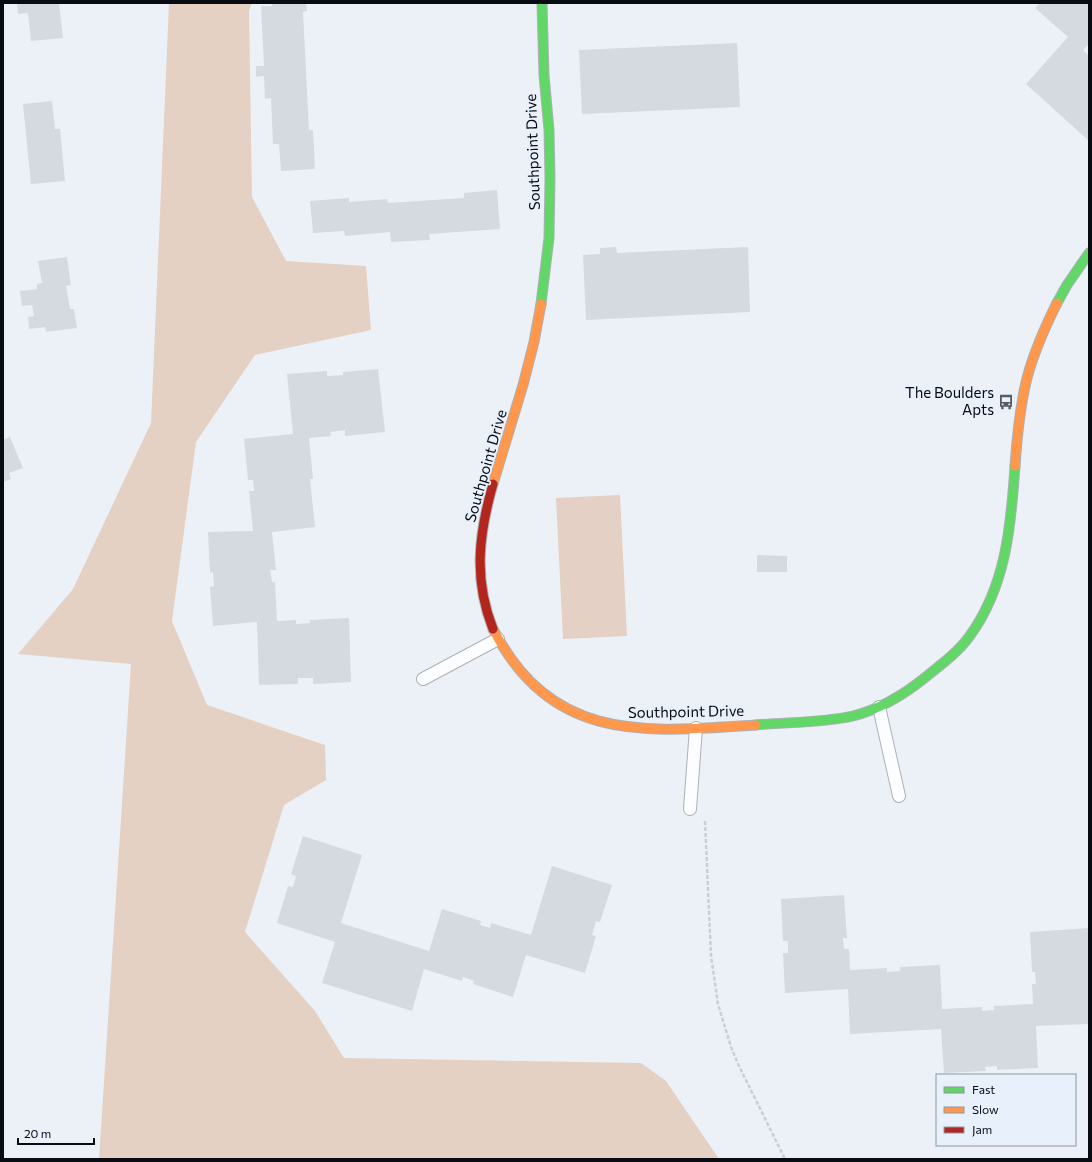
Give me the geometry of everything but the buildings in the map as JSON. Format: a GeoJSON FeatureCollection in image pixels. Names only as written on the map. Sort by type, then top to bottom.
{"type":"FeatureCollection","features":[{"type":"Feature","properties":{"kind":"street","name":"Southpoint Drive"},"geometry":{"type":"LineString","coordinates":[[542,3],[544,79],[549,136],[550,175],[549,220],[545,274],[530,358],[517,408],[498,466],[483,522],[480,548],[480,570],[483,595],[489,618],[498,639],[507,653],[528,680],[552,699],[576,714],[600,722],[633,728],[696,728],[830,720],[864,713],[897,698],[913,687],[958,650],[971,635],[981,619],[997,584],[1003,564],[1011,521],[1019,418],[1022,398],[1029,372],[1042,337],[1060,299],[1089,254]]}},
{"type":"Feature","properties":{"kind":"lane"},"geometry":{"type":"LineString","coordinates":[[423,679],[498,639]]}},
{"type":"Feature","properties":{"kind":"lane"},"geometry":{"type":"LineString","coordinates":[[879,707],[899,796]]}},
{"type":"Feature","properties":{"kind":"lane"},"geometry":{"type":"LineString","coordinates":[[690,809],[696,728]]}},
{"type":"Feature","properties":{"kind":"path"},"geometry":{"type":"LineString","coordinates":[[705,814],[711,956],[718,1004],[738,1064],[785,1159]]}},
{"type":"Feature","properties":{"kind":"shaded area"},"geometry":{"type":"Polygon","coordinates":[[[169,3],[252,3],[249,11],[252,197],[286,261],[366,266],[371,330],[255,355],[196,442],[172,621],[207,705],[325,745],[326,780],[284,805],[245,932],[315,1011],[344,1058],[641,1063],[666,1081],[719,1159],[99,1159],[131,664],[18,654],[73,589],[151,423],[169,3]]]}},
{"type":"Feature","properties":{"kind":"shaded area"},"geometry":{"type":"Polygon","coordinates":[[[620,495],[627,636],[563,639],[556,498],[620,495]]]}},
{"type":"Feature","properties":{"kind":"traffic: fast"},"geometry":{"type":"LineString","coordinates":[[541,304],[549,238],[550,178],[549,130],[544,75],[542,3]]}},
{"type":"Feature","properties":{"kind":"traffic: fast"},"geometry":{"type":"LineString","coordinates":[[1057,303],[1067,285],[1089,253]]}},
{"type":"Feature","properties":{"kind":"traffic: fast"},"geometry":{"type":"LineString","coordinates":[[756,725],[829,720],[863,713],[883,705],[919,683],[960,648],[981,618],[999,577],[1008,533],[1015,466]]}},
{"type":"Feature","properties":{"kind":"traffic: slow"},"geometry":{"type":"LineString","coordinates":[[1015,466],[1022,399],[1027,378],[1040,340],[1057,303]]}},
{"type":"Feature","properties":{"kind":"traffic: slow"},"geometry":{"type":"LineString","coordinates":[[493,484],[523,385],[534,342],[541,304]]}},
{"type":"Feature","properties":{"kind":"traffic: slow"},"geometry":{"type":"LineString","coordinates":[[493,629],[517,666],[544,694],[573,712],[605,723],[640,728],[677,729],[756,725]]}},
{"type":"Feature","properties":{"kind":"traffic: jam"},"geometry":{"type":"LineString","coordinates":[[493,484],[484,520],[480,556],[483,592],[493,629]]}},
{"type":"Feature","properties":{"kind":"place","name":"The Boulders Apts"},"geometry":{"type":"Point","coordinates":[1006,402]}}]}
